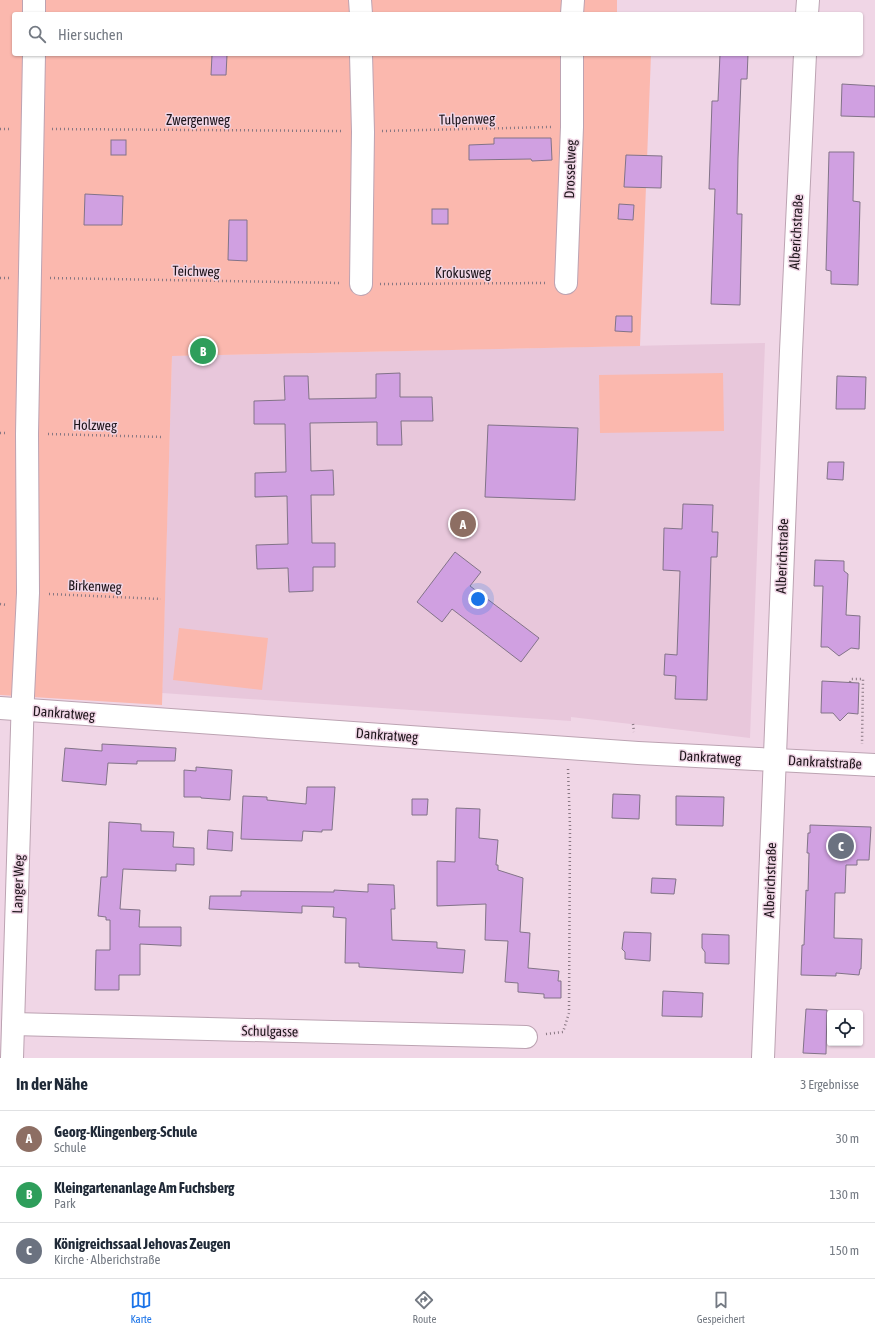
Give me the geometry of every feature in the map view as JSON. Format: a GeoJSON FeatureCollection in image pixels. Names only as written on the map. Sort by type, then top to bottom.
{"type":"FeatureCollection","features":[{"type":"Feature","properties":{"kind":"street"},"geometry":{"type":"LineString","coordinates":[[34,0],[34,12]]}},
{"type":"Feature","properties":{"kind":"street"},"geometry":{"type":"LineString","coordinates":[[360,0],[361,12]]}},
{"type":"Feature","properties":{"kind":"street"},"geometry":{"type":"LineString","coordinates":[[572,0],[572,12]]}},
{"type":"Feature","properties":{"kind":"street"},"geometry":{"type":"LineString","coordinates":[[807,12],[808,0]]}},
{"type":"Feature","properties":{"kind":"street","name":"Langer Weg"},"geometry":{"type":"LineString","coordinates":[[12,1058],[28,593],[27,434],[34,56]]}},
{"type":"Feature","properties":{"kind":"street"},"geometry":{"type":"LineString","coordinates":[[361,56],[363,132],[361,284]]}},
{"type":"Feature","properties":{"kind":"street","name":"Drosselweg"},"geometry":{"type":"LineString","coordinates":[[566,283],[572,126],[572,56]]}},
{"type":"Feature","properties":{"kind":"street","name":"Alberichstraße"},"geometry":{"type":"LineString","coordinates":[[763,1058],[790,351],[805,56]]}},
{"type":"Feature","properties":{"kind":"street","name":"Dankratweg"},"geometry":{"type":"LineString","coordinates":[[0,708],[638,753],[774,759]]}},
{"type":"Feature","properties":{"kind":"street","name":"Dankratstraße"},"geometry":{"type":"LineString","coordinates":[[774,759],[875,764]]}},
{"type":"Feature","properties":{"kind":"street","name":"Schulgasse"},"geometry":{"type":"LineString","coordinates":[[13,1024],[526,1037]]}},
{"type":"Feature","properties":{"kind":"path","name":"Tulpenweg"},"geometry":{"type":"LineString","coordinates":[[363,132],[572,126]]}},
{"type":"Feature","properties":{"kind":"path","name":"Zwergenweg"},"geometry":{"type":"LineString","coordinates":[[33,129],[363,132]]}},
{"type":"Feature","properties":{"kind":"path","name":"Teichweg"},"geometry":{"type":"LineString","coordinates":[[30,278],[361,284]]}},
{"type":"Feature","properties":{"kind":"path","name":"Krokusweg"},"geometry":{"type":"LineString","coordinates":[[361,284],[566,283]]}},
{"type":"Feature","properties":{"kind":"path","name":"Holzweg"},"geometry":{"type":"LineString","coordinates":[[27,434],[163,437]]}},
{"type":"Feature","properties":{"kind":"path","name":"Birkenweg"},"geometry":{"type":"LineString","coordinates":[[28,593],[161,599]]}},
{"type":"Feature","properties":{"kind":"path"},"geometry":{"type":"LineString","coordinates":[[850,682],[851,679],[863,679],[862,745]]}},
{"type":"Feature","properties":{"kind":"path"},"geometry":{"type":"LineString","coordinates":[[526,1037],[563,1032],[569,1013],[570,827],[567,748]]}},
{"type":"Feature","properties":{"kind":"shaded area"},"geometry":{"type":"Polygon","coordinates":[[[0,0],[617,0],[617,12],[12,12],[12,56],[651,56],[640,346],[172,356],[162,705],[0,695],[0,0]]]}},
{"type":"Feature","properties":{"kind":"shaded area"},"geometry":{"type":"Polygon","coordinates":[[[765,343],[750,738],[571,717],[571,721],[162,693],[172,356],[765,343]]]}},
{"type":"Feature","properties":{"kind":"shaded area"},"geometry":{"type":"Polygon","coordinates":[[[723,373],[724,431],[600,433],[599,375],[723,373]]]}},
{"type":"Feature","properties":{"kind":"shaded area"},"geometry":{"type":"Polygon","coordinates":[[[179,628],[268,638],[262,690],[173,680],[179,628]]]}},
{"type":"Feature","properties":{"kind":"building"},"geometry":{"type":"Polygon","coordinates":[[[212,56],[227,56],[226,75],[211,75],[212,56]]]}},
{"type":"Feature","properties":{"kind":"building"},"geometry":{"type":"Polygon","coordinates":[[[720,56],[748,56],[747,79],[741,79],[738,158],[737,214],[742,214],[740,305],[711,304],[715,189],[709,189],[712,101],[718,101],[720,56]]]}},
{"type":"Feature","properties":{"kind":"building"},"geometry":{"type":"Polygon","coordinates":[[[842,84],[875,86],[875,117],[841,116],[842,84]]]}},
{"type":"Feature","properties":{"kind":"building"},"geometry":{"type":"Polygon","coordinates":[[[494,138],[551,138],[552,160],[469,160],[469,145],[494,144],[494,138]]]}},
{"type":"Feature","properties":{"kind":"building"},"geometry":{"type":"Polygon","coordinates":[[[111,140],[126,140],[126,155],[111,155],[111,140]]]}},
{"type":"Feature","properties":{"kind":"building"},"geometry":{"type":"Polygon","coordinates":[[[829,152],[854,152],[853,201],[860,202],[858,285],[831,284],[831,271],[826,270],[829,152]]]}},
{"type":"Feature","properties":{"kind":"building"},"geometry":{"type":"Polygon","coordinates":[[[626,155],[662,156],[661,188],[624,187],[626,155]]]}},
{"type":"Feature","properties":{"kind":"building"},"geometry":{"type":"Polygon","coordinates":[[[85,194],[123,196],[122,225],[84,225],[85,194]]]}},
{"type":"Feature","properties":{"kind":"building"},"geometry":{"type":"Polygon","coordinates":[[[619,204],[634,205],[633,220],[618,219],[619,204]]]}},
{"type":"Feature","properties":{"kind":"building"},"geometry":{"type":"Polygon","coordinates":[[[432,209],[448,209],[448,224],[432,224],[432,209]]]}},
{"type":"Feature","properties":{"kind":"building"},"geometry":{"type":"Polygon","coordinates":[[[229,220],[247,220],[247,261],[228,260],[229,220]]]}},
{"type":"Feature","properties":{"kind":"building"},"geometry":{"type":"Polygon","coordinates":[[[616,316],[632,316],[632,332],[615,331],[616,316]]]}},
{"type":"Feature","properties":{"kind":"building"},"geometry":{"type":"Polygon","coordinates":[[[400,373],[400,397],[432,397],[433,421],[401,421],[402,445],[377,445],[377,422],[310,423],[311,471],[333,470],[334,495],[311,495],[312,543],[335,543],[335,567],[313,567],[313,591],[289,592],[288,568],[257,569],[256,545],[288,544],[287,496],[255,497],[255,473],[286,472],[285,424],[254,424],[254,401],[285,400],[284,376],[308,376],[309,399],[376,398],[376,374],[400,373]]]}},
{"type":"Feature","properties":{"kind":"building"},"geometry":{"type":"Polygon","coordinates":[[[837,376],[866,377],[865,409],[836,409],[837,376]]]}},
{"type":"Feature","properties":{"kind":"building"},"geometry":{"type":"Polygon","coordinates":[[[488,425],[578,428],[575,500],[485,497],[488,425]]]}},
{"type":"Feature","properties":{"kind":"building"},"geometry":{"type":"Polygon","coordinates":[[[828,462],[844,462],[843,480],[827,479],[828,462]]]}},
{"type":"Feature","properties":{"kind":"building"},"geometry":{"type":"Polygon","coordinates":[[[683,504],[713,505],[712,532],[718,532],[717,557],[711,557],[707,700],[675,699],[676,676],[664,675],[665,654],[677,655],[680,571],[663,570],[664,528],[682,529],[683,504]]]}},
{"type":"Feature","properties":{"kind":"building"},"geometry":{"type":"Polygon","coordinates":[[[455,552],[481,572],[470,586],[539,638],[521,662],[452,609],[442,622],[417,602],[455,552]]]}},
{"type":"Feature","properties":{"kind":"building"},"geometry":{"type":"Polygon","coordinates":[[[815,560],[844,561],[844,571],[848,574],[846,615],[860,616],[859,649],[851,648],[839,656],[828,647],[821,647],[823,586],[814,586],[815,560]]]}},
{"type":"Feature","properties":{"kind":"building"},"geometry":{"type":"Polygon","coordinates":[[[822,681],[859,683],[858,714],[848,713],[840,721],[833,713],[821,713],[822,681]]]}},
{"type":"Feature","properties":{"kind":"building"},"geometry":{"type":"Polygon","coordinates":[[[102,744],[176,748],[175,761],[137,761],[137,764],[108,763],[106,785],[62,781],[65,748],[102,751],[102,744]]]}},
{"type":"Feature","properties":{"kind":"building"},"geometry":{"type":"Polygon","coordinates":[[[196,767],[232,770],[230,800],[184,797],[184,770],[196,771],[196,767]]]}},
{"type":"Feature","properties":{"kind":"building"},"geometry":{"type":"Polygon","coordinates":[[[307,787],[335,787],[332,830],[322,830],[322,832],[303,831],[302,841],[241,839],[243,796],[267,797],[267,800],[306,804],[307,787]]]}},
{"type":"Feature","properties":{"kind":"building"},"geometry":{"type":"Polygon","coordinates":[[[613,794],[640,795],[639,819],[612,818],[613,794]]]}},
{"type":"Feature","properties":{"kind":"building"},"geometry":{"type":"Polygon","coordinates":[[[676,796],[724,797],[723,826],[676,825],[676,796]]]}},
{"type":"Feature","properties":{"kind":"building"},"geometry":{"type":"Polygon","coordinates":[[[412,799],[428,799],[427,815],[412,815],[412,799]]]}},
{"type":"Feature","properties":{"kind":"building"},"geometry":{"type":"Polygon","coordinates":[[[456,808],[480,809],[479,838],[498,840],[496,865],[498,865],[498,870],[523,878],[520,932],[530,933],[528,968],[559,971],[558,981],[561,981],[561,998],[544,998],[544,994],[518,992],[518,983],[505,982],[508,941],[485,940],[486,904],[437,906],[437,861],[455,862],[456,808]]]}},
{"type":"Feature","properties":{"kind":"building"},"geometry":{"type":"Polygon","coordinates":[[[109,822],[141,824],[141,831],[174,832],[173,847],[194,848],[194,865],[176,864],[176,871],[123,869],[120,909],[140,910],[139,927],[181,927],[181,946],[140,944],[140,975],[119,975],[119,990],[95,990],[96,950],[110,950],[110,920],[106,920],[106,917],[98,916],[101,877],[107,877],[109,822]]]}},
{"type":"Feature","properties":{"kind":"building"},"geometry":{"type":"Polygon","coordinates":[[[810,825],[871,827],[869,860],[857,860],[857,865],[846,865],[845,893],[835,893],[834,938],[862,939],[861,969],[859,975],[836,973],[836,976],[801,975],[802,945],[804,945],[806,890],[808,891],[809,853],[807,853],[810,825]]]}},
{"type":"Feature","properties":{"kind":"building"},"geometry":{"type":"Polygon","coordinates":[[[208,830],[233,832],[232,851],[207,849],[208,830]]]}},
{"type":"Feature","properties":{"kind":"building"},"geometry":{"type":"Polygon","coordinates":[[[652,878],[676,879],[674,894],[651,893],[652,878]]]}},
{"type":"Feature","properties":{"kind":"building"},"geometry":{"type":"Polygon","coordinates":[[[368,884],[394,885],[395,909],[391,909],[392,940],[437,942],[437,948],[465,950],[463,973],[359,967],[359,963],[345,963],[346,918],[333,917],[334,907],[302,906],[302,913],[209,909],[210,896],[241,896],[241,891],[334,892],[334,890],[368,892],[368,884]]]}},
{"type":"Feature","properties":{"kind":"building"},"geometry":{"type":"Polygon","coordinates":[[[624,932],[651,933],[650,961],[625,959],[625,952],[622,949],[624,932]]]}},
{"type":"Feature","properties":{"kind":"building"},"geometry":{"type":"Polygon","coordinates":[[[702,934],[729,935],[729,964],[705,963],[705,952],[702,948],[702,934]]]}},
{"type":"Feature","properties":{"kind":"building"},"geometry":{"type":"Polygon","coordinates":[[[663,991],[703,993],[702,1017],[662,1016],[663,991]]]}},
{"type":"Feature","properties":{"kind":"building"},"geometry":{"type":"Polygon","coordinates":[[[806,1009],[827,1010],[826,1054],[803,1053],[806,1009]]]}},
{"type":"Feature","properties":{"kind":"place","name":"Kleingartenanlage Am Fuchsberg"},"geometry":{"type":"Point","coordinates":[203,351]}},
{"type":"Feature","properties":{"kind":"place","name":"Georg-Klingenberg-Schule"},"geometry":{"type":"Point","coordinates":[463,524]}},
{"type":"Feature","properties":{"kind":"place","name":"Königreichssaal Jehovas Zeugen"},"geometry":{"type":"Point","coordinates":[841,846]}}]}
